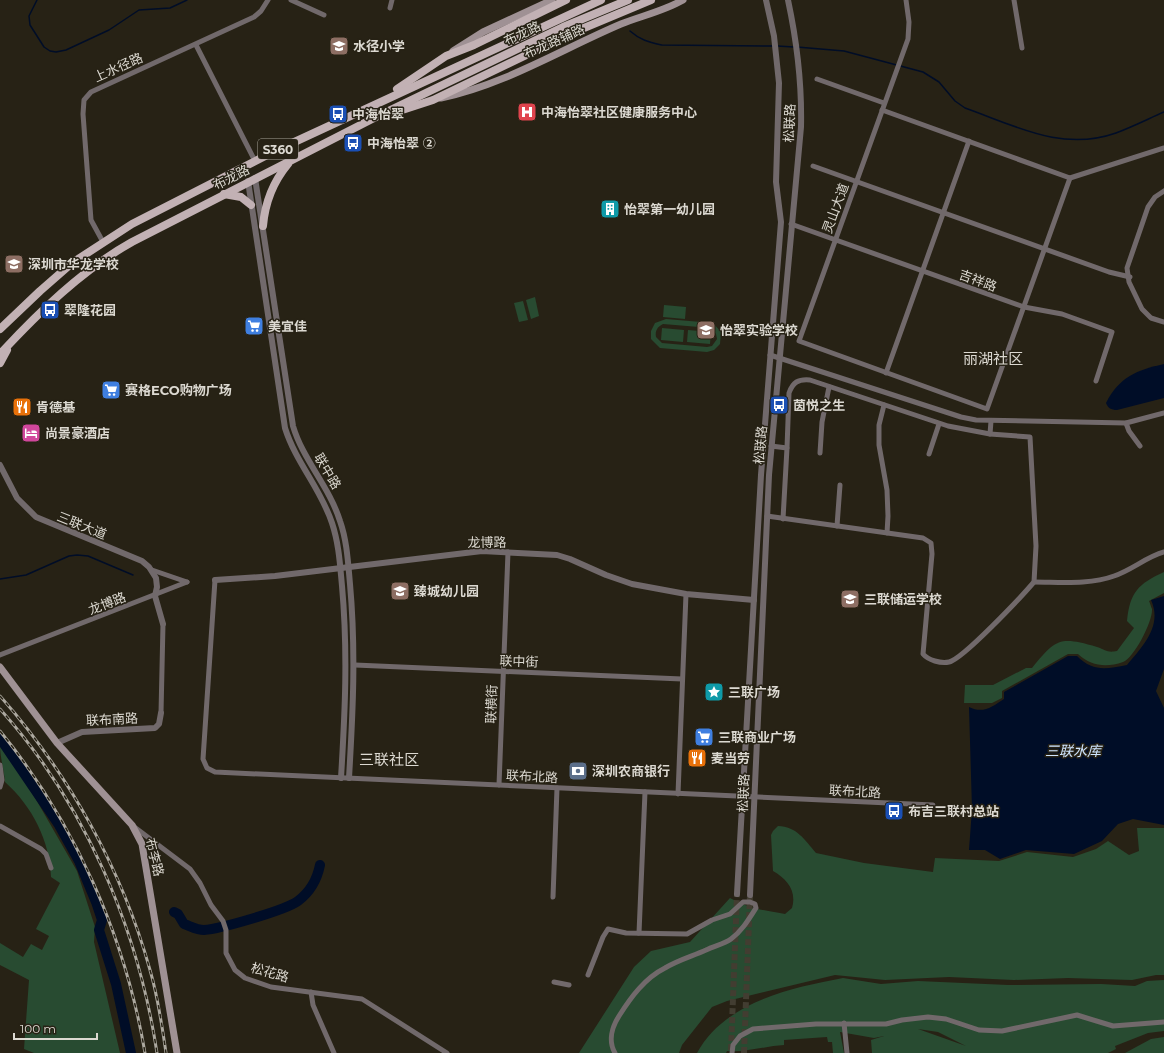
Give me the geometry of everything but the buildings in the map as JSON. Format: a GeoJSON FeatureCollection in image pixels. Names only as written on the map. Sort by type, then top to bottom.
{"type":"FeatureCollection","features":[{"type":"Feature","properties":{"kind":"main road"},"geometry":{"type":"LineString","coordinates":[[382,100],[477,35],[552,0]]}},
{"type":"Feature","properties":{"kind":"main road"},"geometry":{"type":"LineString","coordinates":[[446,56],[474,45],[566,0]]}},
{"type":"Feature","properties":{"kind":"main road","name":"布龙路"},"geometry":{"type":"LineString","coordinates":[[0,329],[61,272],[103,242],[132,224],[255,161],[382,100],[601,0]]}},
{"type":"Feature","properties":{"kind":"main road","name":"布龙路"},"geometry":{"type":"LineString","coordinates":[[0,354],[70,286],[108,256],[132,242],[248,181],[290,162],[378,116],[584,18],[628,0]]}},
{"type":"Feature","properties":{"kind":"main road"},"geometry":{"type":"LineString","coordinates":[[378,116],[409,109],[433,100],[572,32],[650,0]]}},
{"type":"Feature","properties":{"kind":"main road","name":"布龙路辅路"},"geometry":{"type":"LineString","coordinates":[[433,100],[478,89],[621,24],[683,0]]}},
{"type":"Feature","properties":{"kind":"main road"},"geometry":{"type":"LineString","coordinates":[[263,226],[265,209],[270,192],[279,176],[290,162]]}},
{"type":"Feature","properties":{"kind":"main road"},"geometry":{"type":"LineString","coordinates":[[223,194],[232,194],[241,197],[251,205]]}},
{"type":"Feature","properties":{"kind":"main road"},"geometry":{"type":"LineString","coordinates":[[0,363],[15,338]]}},
{"type":"Feature","properties":{"kind":"main road","name":"布李路"},"geometry":{"type":"LineString","coordinates":[[0,667],[56,743],[132,825],[142,844],[147,866],[177,1053]]}},
{"type":"Feature","properties":{"kind":"street","name":"上水径路"},"geometry":{"type":"LineString","coordinates":[[103,242],[92,220],[83,114],[84,100],[91,92],[254,17],[261,11],[268,0]]}},
{"type":"Feature","properties":{"kind":"street"},"geometry":{"type":"LineString","coordinates":[[291,0],[324,15]]}},
{"type":"Feature","properties":{"kind":"street"},"geometry":{"type":"LineString","coordinates":[[390,8],[392,0]]}},
{"type":"Feature","properties":{"kind":"street","name":"松联路"},"geometry":{"type":"LineString","coordinates":[[737,894],[761,475],[780,222],[776,182],[779,102],[777,63],[774,36],[766,0]]}},
{"type":"Feature","properties":{"kind":"street","name":"松联路"},"geometry":{"type":"LineString","coordinates":[[750,894],[771,446],[801,127],[799,62],[796,36],[788,0]]}},
{"type":"Feature","properties":{"kind":"street","name":"灵山大道"},"geometry":{"type":"LineString","coordinates":[[886,373],[799,342],[908,39],[909,22],[906,0]]}},
{"type":"Feature","properties":{"kind":"street"},"geometry":{"type":"LineString","coordinates":[[1014,0],[1022,48]]}},
{"type":"Feature","properties":{"kind":"street"},"geometry":{"type":"LineString","coordinates":[[196,45],[255,161]]}},
{"type":"Feature","properties":{"kind":"street"},"geometry":{"type":"LineString","coordinates":[[817,79],[884,103]]}},
{"type":"Feature","properties":{"kind":"street"},"geometry":{"type":"LineString","coordinates":[[882,110],[1070,178],[1164,148]]}},
{"type":"Feature","properties":{"kind":"street"},"geometry":{"type":"LineString","coordinates":[[969,141],[886,373],[987,409],[1070,178]]}},
{"type":"Feature","properties":{"kind":"street"},"geometry":{"type":"LineString","coordinates":[[813,166],[1109,272],[1129,276]]}},
{"type":"Feature","properties":{"kind":"street","name":"联中路"},"geometry":{"type":"LineString","coordinates":[[256,178],[293,426],[302,450],[326,486],[336,509],[346,546],[355,665],[349,778]]}},
{"type":"Feature","properties":{"kind":"street","name":"联中路"},"geometry":{"type":"LineString","coordinates":[[248,181],[285,428],[295,454],[318,490],[336,535],[346,633],[346,671],[341,778]]}},
{"type":"Feature","properties":{"kind":"street"},"geometry":{"type":"LineString","coordinates":[[1164,191],[1155,197],[1148,206],[1128,260],[1131,288],[1146,314],[1151,318],[1164,322]]}},
{"type":"Feature","properties":{"kind":"street","name":"吉祥路"},"geometry":{"type":"LineString","coordinates":[[791,224],[1024,308],[1062,314],[1112,332],[1096,381]]}},
{"type":"Feature","properties":{"kind":"street"},"geometry":{"type":"LineString","coordinates":[[770,355],[961,417],[991,420],[1126,423],[1164,413]]}},
{"type":"Feature","properties":{"kind":"street"},"geometry":{"type":"LineString","coordinates":[[767,516],[783,519],[923,538],[931,543],[931,561],[923,654],[932,660],[949,662],[957,658],[997,622],[1034,582],[1036,546],[1030,437],[990,434],[939,424],[810,380],[802,379],[792,386],[789,393],[783,519]]}},
{"type":"Feature","properties":{"kind":"street"},"geometry":{"type":"LineString","coordinates":[[820,453],[822,422],[829,387]]}},
{"type":"Feature","properties":{"kind":"street"},"geometry":{"type":"LineString","coordinates":[[884,405],[879,425],[878,446],[887,490],[887,533]]}},
{"type":"Feature","properties":{"kind":"street"},"geometry":{"type":"LineString","coordinates":[[990,434],[991,420]]}},
{"type":"Feature","properties":{"kind":"street"},"geometry":{"type":"LineString","coordinates":[[1126,423],[1129,431],[1140,446]]}},
{"type":"Feature","properties":{"kind":"street"},"geometry":{"type":"LineString","coordinates":[[929,454],[939,424]]}},
{"type":"Feature","properties":{"kind":"street"},"geometry":{"type":"LineString","coordinates":[[771,446],[787,448]]}},
{"type":"Feature","properties":{"kind":"street","name":"三联大道"},"geometry":{"type":"LineString","coordinates":[[0,466],[17,498],[36,517],[142,561],[152,570]]}},
{"type":"Feature","properties":{"kind":"street"},"geometry":{"type":"LineString","coordinates":[[837,526],[840,485]]}},
{"type":"Feature","properties":{"kind":"street","name":"龙博路"},"geometry":{"type":"LineString","coordinates":[[215,580],[257,578],[482,551],[563,557],[623,581],[686,594],[754,600]]}},
{"type":"Feature","properties":{"kind":"street","name":"联横街"},"geometry":{"type":"LineString","coordinates":[[499,785],[508,552]]}},
{"type":"Feature","properties":{"kind":"street"},"geometry":{"type":"LineString","coordinates":[[1034,582],[1106,579],[1117,575],[1150,556],[1164,552]]}},
{"type":"Feature","properties":{"kind":"street"},"geometry":{"type":"LineString","coordinates":[[152,570],[157,583],[155,596],[163,624],[161,713]]}},
{"type":"Feature","properties":{"kind":"street","name":"龙博路"},"geometry":{"type":"LineString","coordinates":[[0,655],[155,596],[187,582],[152,570]]}},
{"type":"Feature","properties":{"kind":"street","name":"联布北路"},"geometry":{"type":"LineString","coordinates":[[215,580],[204,759],[206,768],[215,772],[933,805]]}},
{"type":"Feature","properties":{"kind":"street"},"geometry":{"type":"LineString","coordinates":[[678,794],[686,594]]}},
{"type":"Feature","properties":{"kind":"street","name":"联中街"},"geometry":{"type":"LineString","coordinates":[[355,665],[682,679]]}},
{"type":"Feature","properties":{"kind":"street","name":"联布南路"},"geometry":{"type":"LineString","coordinates":[[56,743],[82,732],[155,728],[159,724],[161,713]]}},
{"type":"Feature","properties":{"kind":"street"},"geometry":{"type":"LineString","coordinates":[[0,765],[2,780],[0,787]]}},
{"type":"Feature","properties":{"kind":"street"},"geometry":{"type":"LineString","coordinates":[[553,897],[557,788]]}},
{"type":"Feature","properties":{"kind":"street"},"geometry":{"type":"LineString","coordinates":[[639,933],[645,792]]}},
{"type":"Feature","properties":{"kind":"street","name":"松花路"},"geometry":{"type":"LineString","coordinates":[[132,825],[190,869],[200,883],[211,906],[223,921],[226,930],[226,953],[236,970],[245,978],[271,987],[362,1000],[447,1053]]}},
{"type":"Feature","properties":{"kind":"street"},"geometry":{"type":"LineString","coordinates":[[0,826],[41,849],[46,854],[51,868]]}},
{"type":"Feature","properties":{"kind":"street"},"geometry":{"type":"LineString","coordinates":[[588,975],[606,931],[611,929],[626,933],[687,934],[712,920],[730,914],[743,902],[755,904],[756,908],[740,932],[730,940],[664,968],[650,978],[633,995],[618,1019],[611,1040],[615,1053]]}},
{"type":"Feature","properties":{"kind":"street"},"geometry":{"type":"LineString","coordinates":[[554,982],[569,985]]}},
{"type":"Feature","properties":{"kind":"street"},"geometry":{"type":"LineString","coordinates":[[311,992],[313,1005],[334,1053]]}},
{"type":"Feature","properties":{"kind":"street"},"geometry":{"type":"LineString","coordinates":[[732,1053],[733,1045],[740,1036],[753,1028],[844,1023],[886,1024],[902,1020],[928,1017],[946,1019],[979,1030],[1002,1031],[1077,1015],[1112,1026],[1164,1022]]}},
{"type":"Feature","properties":{"kind":"street"},"geometry":{"type":"LineString","coordinates":[[844,1023],[847,1053]]}},
{"type":"Feature","properties":{"kind":"green space"},"geometry":{"type":"Polygon","coordinates":[[[535,297],[539,316],[531,319],[526,300],[535,297]]]}},
{"type":"Feature","properties":{"kind":"green space"},"geometry":{"type":"Polygon","coordinates":[[[523,301],[528,320],[519,322],[514,303],[523,301]]]}},
{"type":"Feature","properties":{"kind":"green space"},"geometry":{"type":"Polygon","coordinates":[[[664,305],[686,307],[685,319],[663,317],[664,305]]]}},
{"type":"Feature","properties":{"kind":"green space"},"geometry":{"type":"Polygon","coordinates":[[[666,319],[713,323],[721,332],[720,344],[714,350],[707,352],[660,348],[651,339],[651,331],[655,323],[666,319]],[[663,324],[657,329],[656,337],[662,343],[707,347],[712,346],[717,339],[716,334],[711,328],[663,324]]]}},
{"type":"Feature","properties":{"kind":"green space"},"geometry":{"type":"Polygon","coordinates":[[[662,328],[684,330],[683,342],[661,340],[662,328]]]}},
{"type":"Feature","properties":{"kind":"green space"},"geometry":{"type":"Polygon","coordinates":[[[688,330],[711,332],[710,344],[687,342],[688,330]]]}},
{"type":"Feature","properties":{"kind":"green space"},"geometry":{"type":"Polygon","coordinates":[[[1164,572],[1164,593],[1149,601],[1152,609],[1146,630],[1132,654],[1123,662],[1111,665],[1099,665],[1088,661],[1078,654],[1068,654],[1002,691],[1002,698],[992,703],[964,703],[965,685],[993,685],[1026,668],[1032,668],[1047,651],[1059,642],[1074,642],[1109,651],[1117,651],[1134,628],[1127,621],[1128,611],[1133,596],[1142,585],[1164,572]]]}},
{"type":"Feature","properties":{"kind":"green space"},"geometry":{"type":"Polygon","coordinates":[[[0,745],[30,789],[77,871],[95,927],[94,942],[120,1053],[34,1053],[24,1049],[29,980],[0,965],[0,943],[23,957],[31,944],[42,950],[49,936],[36,929],[60,883],[51,877],[47,850],[38,825],[15,791],[5,782],[0,745]]]}},
{"type":"Feature","properties":{"kind":"green space"},"geometry":{"type":"Polygon","coordinates":[[[778,826],[790,828],[795,831],[816,853],[864,863],[933,872],[935,858],[999,861],[1027,852],[1073,857],[1096,849],[1108,841],[1129,855],[1139,851],[1137,828],[1164,828],[1164,975],[1156,975],[1132,980],[1068,978],[1014,980],[949,977],[885,980],[835,975],[727,1001],[712,1007],[682,1045],[679,1053],[579,1053],[634,967],[651,951],[690,942],[730,898],[751,907],[785,914],[792,908],[793,896],[790,886],[783,878],[773,871],[771,835],[778,826]]]}},
{"type":"Feature","properties":{"kind":"green space"},"geometry":{"type":"Polygon","coordinates":[[[843,978],[881,984],[918,981],[1008,985],[1101,984],[1135,986],[1147,981],[1164,980],[1164,1031],[1148,1033],[1115,1046],[1116,1049],[1108,1053],[872,1053],[871,1040],[884,1036],[874,1038],[840,1032],[844,1053],[833,1053],[832,1042],[828,1042],[827,1037],[784,1040],[784,1045],[740,1051],[727,1051],[726,1053],[697,1053],[709,1036],[724,1021],[742,1009],[781,993],[843,978]],[[918,1029],[966,1046],[938,1032],[918,1029]]]}},
{"type":"Feature","properties":{"kind":"green space"},"geometry":{"type":"Polygon","coordinates":[[[1164,1037],[1164,1053],[1125,1053],[1151,1039],[1164,1037]]]}},
{"type":"Feature","properties":{"kind":"water"},"geometry":{"type":"Polygon","coordinates":[[[1164,364],[1164,398],[1117,410],[1111,409],[1108,406],[1106,403],[1111,394],[1123,381],[1137,372],[1164,364]]]}},
{"type":"Feature","properties":{"kind":"water","name":"三联水库"},"geometry":{"type":"Polygon","coordinates":[[[1164,596],[1164,669],[1156,691],[1164,708],[1164,825],[1133,819],[1118,824],[1102,841],[1074,854],[1026,850],[1000,859],[985,850],[969,850],[972,809],[969,707],[983,710],[991,707],[1004,699],[1004,692],[1068,656],[1077,656],[1089,665],[1100,668],[1113,668],[1127,665],[1139,651],[1153,627],[1154,610],[1151,600],[1164,596]]]}},
{"type":"Feature","properties":{"kind":"waterway"},"geometry":{"type":"LineString","coordinates":[[37,0],[29,16],[30,25],[44,47],[50,51],[56,52],[66,50],[109,30],[139,10],[170,8],[187,0]]}},
{"type":"Feature","properties":{"kind":"waterway"},"geometry":{"type":"LineString","coordinates":[[630,31],[637,37],[662,45],[774,46]]}},
{"type":"Feature","properties":{"kind":"waterway"},"geometry":{"type":"LineString","coordinates":[[777,46],[794,47]]}},
{"type":"Feature","properties":{"kind":"waterway"},"geometry":{"type":"LineString","coordinates":[[797,47],[844,51],[923,72],[939,82],[955,101],[965,108],[1021,129],[1058,138],[1077,140],[1096,138],[1116,133],[1164,112]]}},
{"type":"Feature","properties":{"kind":"waterway"},"geometry":{"type":"LineString","coordinates":[[0,579],[26,575],[69,556],[77,555],[88,556],[133,575]]}},
{"type":"Feature","properties":{"kind":"waterway"},"geometry":{"type":"LineString","coordinates":[[0,738],[59,825],[79,861],[102,920],[99,930],[116,984],[131,1053]]}},
{"type":"Feature","properties":{"kind":"waterway"},"geometry":{"type":"LineString","coordinates":[[174,912],[178,914],[184,924],[196,929],[204,930],[267,914],[291,905],[306,894],[317,876],[320,865]]}},
{"type":"Feature","properties":{"kind":"tunnel"},"geometry":{"type":"LineString","coordinates":[[731,1050],[737,894]]}},
{"type":"Feature","properties":{"kind":"tunnel"},"geometry":{"type":"LineString","coordinates":[[744,1053],[750,895]]}},
{"type":"Feature","properties":{"kind":"railway"},"geometry":{"type":"LineString","coordinates":[[0,696],[49,758],[90,824],[108,859],[138,932],[153,980],[158,1001],[166,1053]]}},
{"type":"Feature","properties":{"kind":"railway"},"geometry":{"type":"LineString","coordinates":[[0,709],[30,746],[58,785],[82,827],[103,870],[121,914],[136,960],[148,1006],[157,1053]]}},
{"type":"Feature","properties":{"kind":"railway"},"geometry":{"type":"LineString","coordinates":[[0,731],[27,766],[51,804],[74,842],[93,883],[110,924],[124,966],[136,1009],[145,1053]]}},
{"type":"Feature","properties":{"kind":"place","name":"水径小学"},"geometry":{"type":"Point","coordinates":[339,46]}},
{"type":"Feature","properties":{"kind":"place","name":"中海怡翠社区健康服务中心"},"geometry":{"type":"Point","coordinates":[527,112]}},
{"type":"Feature","properties":{"kind":"place","name":"中海怡翠"},"geometry":{"type":"Point","coordinates":[338,114]}},
{"type":"Feature","properties":{"kind":"place","name":"中海怡翠 ②"},"geometry":{"type":"Point","coordinates":[353,143]}},
{"type":"Feature","properties":{"kind":"place","name":"怡翠第一幼儿园"},"geometry":{"type":"Point","coordinates":[610,209]}},
{"type":"Feature","properties":{"kind":"place","name":"深圳市华龙学校"},"geometry":{"type":"Point","coordinates":[14,264]}},
{"type":"Feature","properties":{"kind":"place","name":"翠隆花园"},"geometry":{"type":"Point","coordinates":[50,310]}},
{"type":"Feature","properties":{"kind":"place","name":"美宜佳"},"geometry":{"type":"Point","coordinates":[254,326]}},
{"type":"Feature","properties":{"kind":"place","name":"怡翠实验学校"},"geometry":{"type":"Point","coordinates":[706,330]}},
{"type":"Feature","properties":{"kind":"place","name":"赛格ECO购物广场"},"geometry":{"type":"Point","coordinates":[111,390]}},
{"type":"Feature","properties":{"kind":"place","name":"茵悦之生"},"geometry":{"type":"Point","coordinates":[779,405]}},
{"type":"Feature","properties":{"kind":"place","name":"肯德基"},"geometry":{"type":"Point","coordinates":[22,407]}},
{"type":"Feature","properties":{"kind":"place","name":"尚景豪酒店"},"geometry":{"type":"Point","coordinates":[31,433]}},
{"type":"Feature","properties":{"kind":"place","name":"臻城幼儿园"},"geometry":{"type":"Point","coordinates":[400,591]}},
{"type":"Feature","properties":{"kind":"place","name":"三联储运学校"},"geometry":{"type":"Point","coordinates":[850,599]}},
{"type":"Feature","properties":{"kind":"place","name":"三联广场"},"geometry":{"type":"Point","coordinates":[714,692]}},
{"type":"Feature","properties":{"kind":"place","name":"三联商业广场"},"geometry":{"type":"Point","coordinates":[704,737]}},
{"type":"Feature","properties":{"kind":"place","name":"麦当劳"},"geometry":{"type":"Point","coordinates":[697,758]}},
{"type":"Feature","properties":{"kind":"place","name":"深圳农商银行"},"geometry":{"type":"Point","coordinates":[578,771]}},
{"type":"Feature","properties":{"kind":"place","name":"布吉三联村总站"},"geometry":{"type":"Point","coordinates":[894,811]}},
{"type":"Feature","properties":{"kind":"district","name":"丽湖社区"},"geometry":{"type":"Point","coordinates":[993,358]}},
{"type":"Feature","properties":{"kind":"district","name":"三联社区"},"geometry":{"type":"Point","coordinates":[389,759]}}]}
